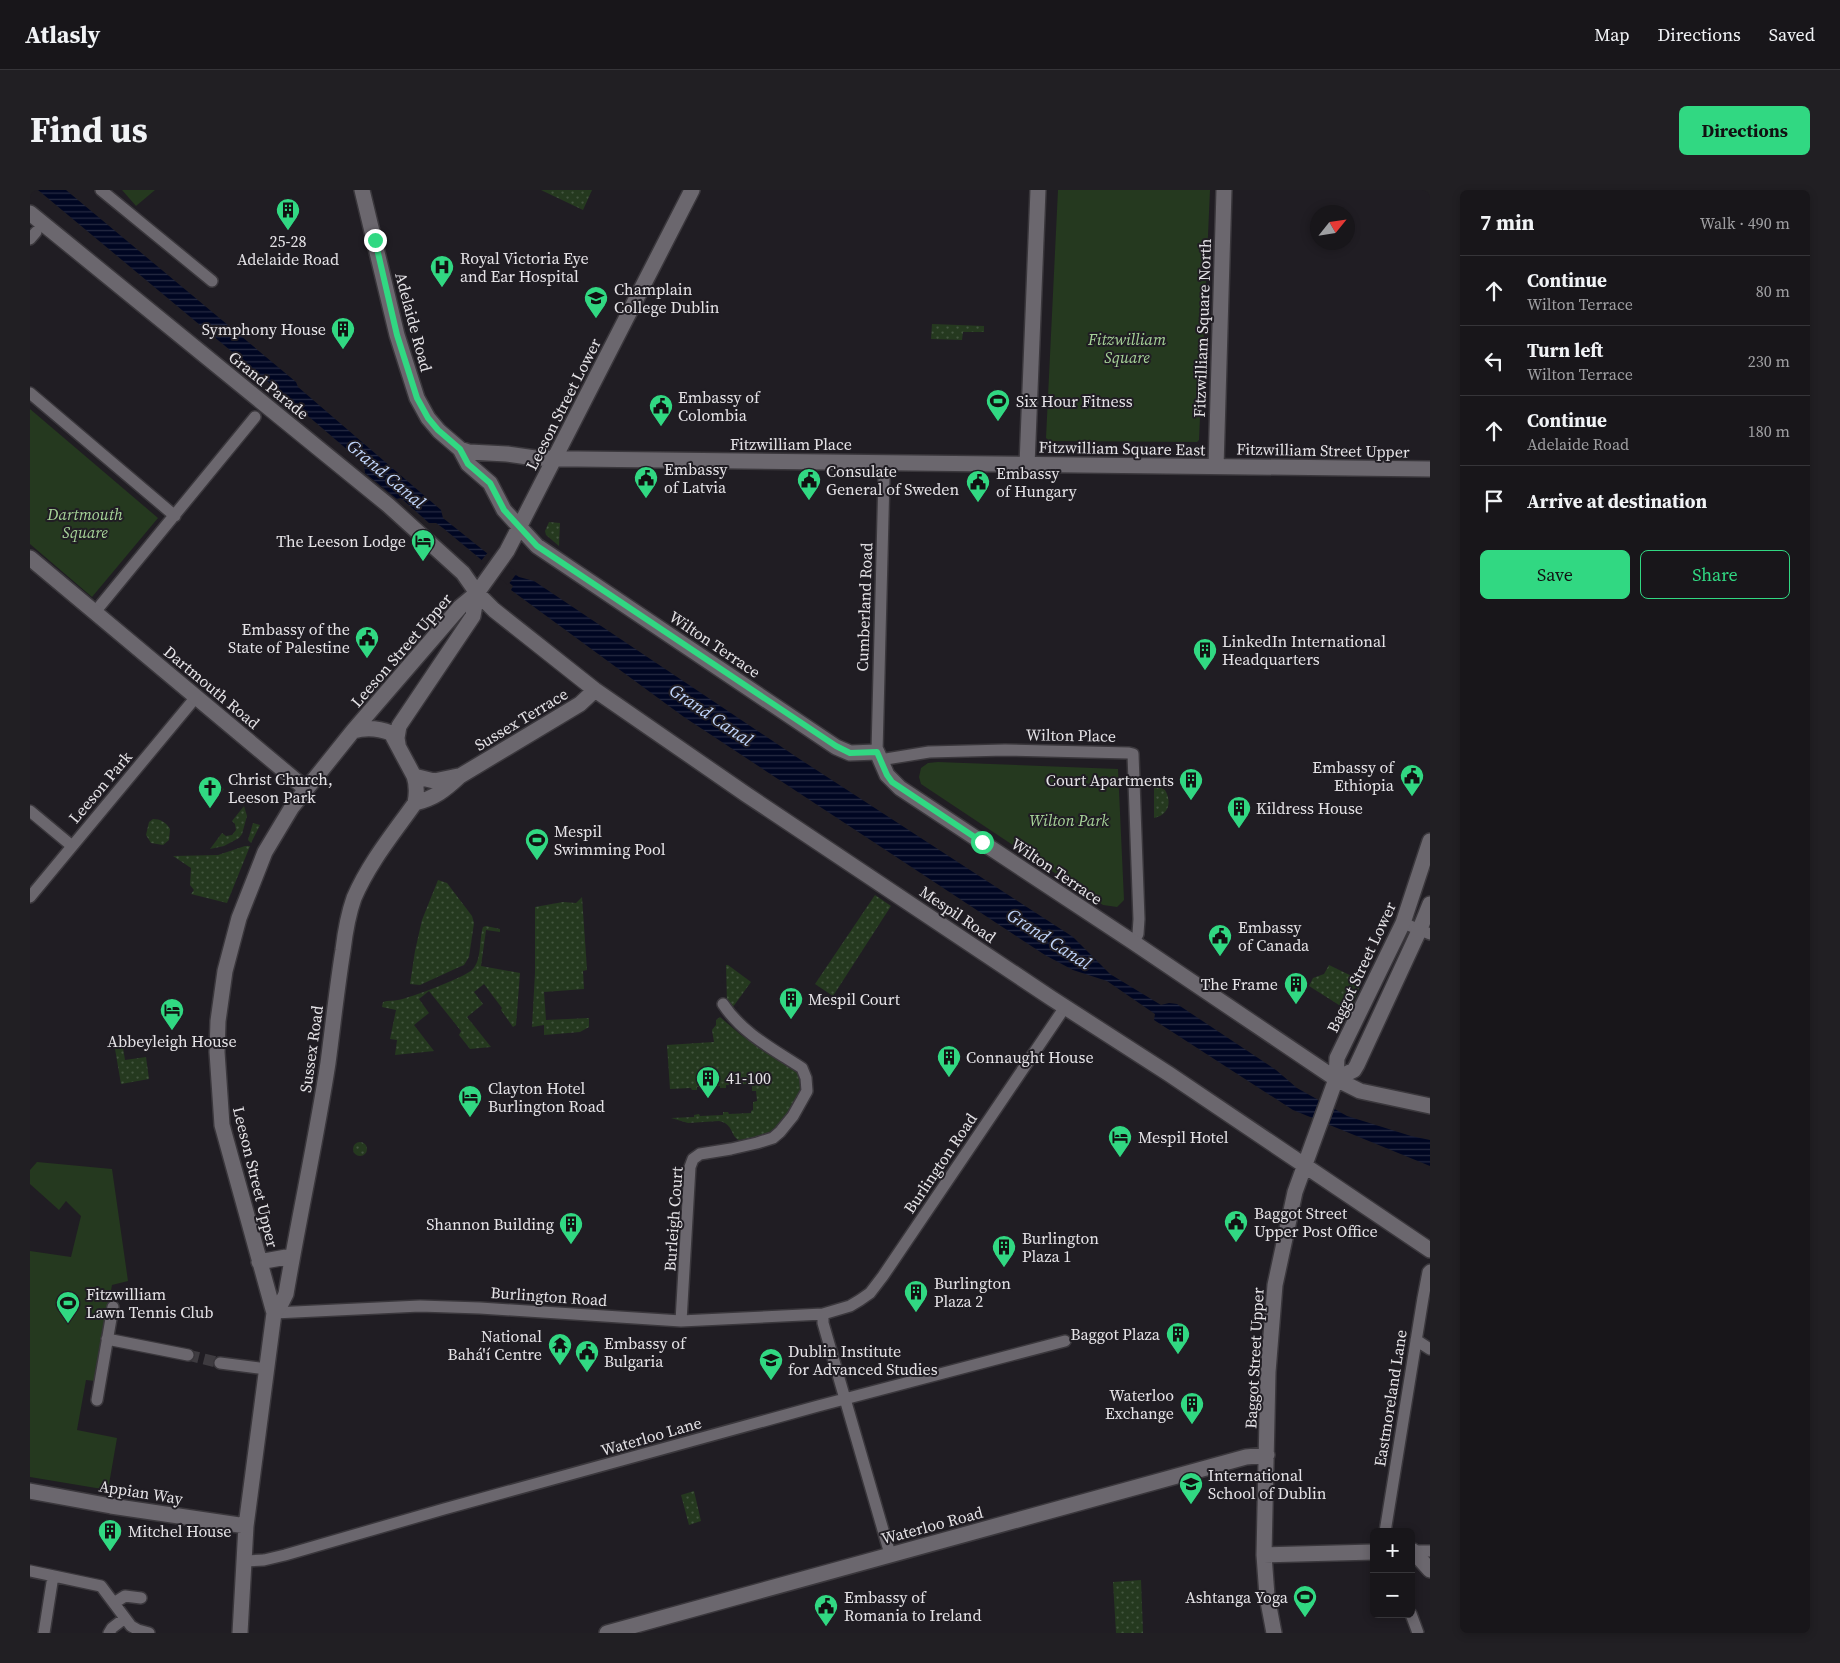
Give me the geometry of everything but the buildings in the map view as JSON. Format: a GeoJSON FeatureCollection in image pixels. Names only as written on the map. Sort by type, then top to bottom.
{"type":"FeatureCollection","features":[{"type":"Feature","properties":{"kind":"main road","name":"Adelaide Road"},"geometry":{"type":"LineString","coordinates":[[362,190],[397,335],[417,398],[428,418],[438,430],[460,449],[468,464],[490,483],[504,510],[514,539]]}},
{"type":"Feature","properties":{"kind":"main road","name":"Leeson Street Lower"},"geometry":{"type":"LineString","coordinates":[[487,580],[514,539],[692,190]]}},
{"type":"Feature","properties":{"kind":"main road"},"geometry":{"type":"LineString","coordinates":[[1027,465],[1038,190]]}},
{"type":"Feature","properties":{"kind":"main road","name":"Fitzwilliam Square North"},"geometry":{"type":"LineString","coordinates":[[1216,467],[1224,190]]}},
{"type":"Feature","properties":{"kind":"main road","name":"Grand Parade"},"geometry":{"type":"LineString","coordinates":[[30,213],[388,505],[463,573],[476,593]]}},
{"type":"Feature","properties":{"kind":"main road"},"geometry":{"type":"LineString","coordinates":[[460,449],[469,452],[555,458]]}},
{"type":"Feature","properties":{"kind":"main road","name":"Adelaide Road"},"geometry":{"type":"LineString","coordinates":[[488,453],[490,483]]}},
{"type":"Feature","properties":{"kind":"main road","name":"Fitzwilliam Place"},"geometry":{"type":"LineString","coordinates":[[555,458],[1027,465]]}},
{"type":"Feature","properties":{"kind":"main road","name":"Fitzwilliam Square East"},"geometry":{"type":"LineString","coordinates":[[1027,465],[1216,467]]}},
{"type":"Feature","properties":{"kind":"main road","name":"Fitzwilliam Street Upper"},"geometry":{"type":"LineString","coordinates":[[1216,467],[1430,469]]}},
{"type":"Feature","properties":{"kind":"main road","name":"Wilton Terrace"},"geometry":{"type":"LineString","coordinates":[[514,539],[545,552],[836,746],[850,753],[878,756],[887,775],[900,788],[1336,1079],[1360,1090],[1430,1106]]}},
{"type":"Feature","properties":{"kind":"main road","name":"Dartmouth Road"},"geometry":{"type":"LineString","coordinates":[[30,558],[306,789]]}},
{"type":"Feature","properties":{"kind":"main road","name":"Leeson Street Upper"},"geometry":{"type":"LineString","coordinates":[[240,1633],[246,1526],[274,1313],[222,1125],[218,1088],[218,1021],[225,972],[239,918],[265,852],[292,807],[353,731],[460,607],[487,580]]}},
{"type":"Feature","properties":{"kind":"main road","name":"Leeson Street Upper"},"geometry":{"type":"LineString","coordinates":[[398,744],[399,726],[472,616],[476,593]]}},
{"type":"Feature","properties":{"kind":"main road","name":"Sussex Terrace"},"geometry":{"type":"LineString","coordinates":[[415,803],[431,799],[448,788],[460,776],[580,704],[595,690],[494,610],[476,593]]}},
{"type":"Feature","properties":{"kind":"main road","name":"Mespil Road"},"geometry":{"type":"LineString","coordinates":[[595,690],[747,795],[1169,1074],[1430,1250]]}},
{"type":"Feature","properties":{"kind":"main road","name":"Leeson Street Upper"},"geometry":{"type":"LineString","coordinates":[[353,731],[361,728],[376,728],[390,733],[398,744],[414,776],[417,790],[415,803]]}},
{"type":"Feature","properties":{"kind":"main road","name":"Sussex Terrace"},"geometry":{"type":"LineString","coordinates":[[414,776],[434,781],[460,776]]}},
{"type":"Feature","properties":{"kind":"main road","name":"Sussex Road"},"geometry":{"type":"LineString","coordinates":[[274,1313],[286,1294],[303,1206],[323,1094],[336,988],[347,925],[354,900],[363,879],[384,844],[415,803]]}},
{"type":"Feature","properties":{"kind":"main road","name":"Baggot Street Lower"},"geometry":{"type":"LineString","coordinates":[[1304,1166],[1336,1079],[1337,1058],[1403,923],[1430,841]]}},
{"type":"Feature","properties":{"kind":"main road"},"geometry":{"type":"LineString","coordinates":[[1336,1079],[1354,1070],[1357,1065],[1425,933],[1430,904]]}},
{"type":"Feature","properties":{"kind":"main road","name":"Baggot Street Upper"},"geometry":{"type":"LineString","coordinates":[[1274,1633],[1267,1596],[1264,1555],[1268,1372],[1275,1286],[1295,1192],[1304,1166]]}},
{"type":"Feature","properties":{"kind":"main road"},"geometry":{"type":"LineString","coordinates":[[259,1262],[292,1256]]}},
{"type":"Feature","properties":{"kind":"main road","name":"Waterloo Road"},"geometry":{"type":"LineString","coordinates":[[607,1633],[1246,1456],[1267,1455]]}},
{"type":"Feature","properties":{"kind":"main road","name":"Appian Way"},"geometry":{"type":"LineString","coordinates":[[30,1491],[111,1506],[246,1526]]}},
{"type":"Feature","properties":{"kind":"main road"},"geometry":{"type":"LineString","coordinates":[[1264,1555],[1370,1552]]}},
{"type":"Feature","properties":{"kind":"main road"},"geometry":{"type":"LineString","coordinates":[[1415,1555],[1430,1570]]}},
{"type":"Feature","properties":{"kind":"street"},"geometry":{"type":"LineString","coordinates":[[101,190],[212,281]]}},
{"type":"Feature","properties":{"kind":"street"},"geometry":{"type":"LineString","coordinates":[[30,394],[174,516]]}},
{"type":"Feature","properties":{"kind":"street"},"geometry":{"type":"LineString","coordinates":[[95,612],[256,417]]}},
{"type":"Feature","properties":{"kind":"street","name":"Cumberland Road"},"geometry":{"type":"LineString","coordinates":[[878,756],[884,477],[886,462]]}},
{"type":"Feature","properties":{"kind":"street","name":"Leeson Park"},"geometry":{"type":"LineString","coordinates":[[30,897],[196,697]]}},
{"type":"Feature","properties":{"kind":"street","name":"Wilton Place"},"geometry":{"type":"LineString","coordinates":[[878,756],[939,751],[1005,750],[1133,754],[1139,919],[1138,934],[1133,942]]}},
{"type":"Feature","properties":{"kind":"street"},"geometry":{"type":"LineString","coordinates":[[30,811],[72,846]]}},
{"type":"Feature","properties":{"kind":"street"},"geometry":{"type":"LineString","coordinates":[[1403,923],[1425,933]]}},
{"type":"Feature","properties":{"kind":"street","name":"Burleigh Court"},"geometry":{"type":"LineString","coordinates":[[681,1321],[690,1167],[693,1159],[700,1154],[731,1149],[773,1138],[793,1116],[807,1091],[806,1078],[802,1068],[743,1028],[732,1018],[723,1004]]}},
{"type":"Feature","properties":{"kind":"street","name":"Burlington Road"},"geometry":{"type":"LineString","coordinates":[[274,1313],[420,1306],[681,1321],[823,1314],[850,1306],[870,1293],[1065,1007]]}},
{"type":"Feature","properties":{"kind":"street","name":"Eastmoreland Lane"},"geometry":{"type":"LineString","coordinates":[[1386,1528],[1416,1340],[1428,1272],[1430,1270]]}},
{"type":"Feature","properties":{"kind":"street"},"geometry":{"type":"LineString","coordinates":[[97,1400],[113,1307]]}},
{"type":"Feature","properties":{"kind":"street"},"geometry":{"type":"LineString","coordinates":[[823,1314],[823,1323],[890,1554]]}},
{"type":"Feature","properties":{"kind":"street"},"geometry":{"type":"LineString","coordinates":[[107,1339],[188,1355]]}},
{"type":"Feature","properties":{"kind":"street"},"geometry":{"type":"LineString","coordinates":[[1416,1340],[1430,1349]]}},
{"type":"Feature","properties":{"kind":"street","name":"Waterloo Lane"},"geometry":{"type":"LineString","coordinates":[[245,1560],[264,1560],[285,1555],[444,1509],[1065,1341]]}},
{"type":"Feature","properties":{"kind":"street"},"geometry":{"type":"LineString","coordinates":[[220,1363],[267,1369]]}},
{"type":"Feature","properties":{"kind":"street"},"geometry":{"type":"LineString","coordinates":[[1415,1552],[1430,1551]]}},
{"type":"Feature","properties":{"kind":"street"},"geometry":{"type":"LineString","coordinates":[[30,1572],[101,1586],[134,1629],[149,1633]]}},
{"type":"Feature","properties":{"kind":"street"},"geometry":{"type":"LineString","coordinates":[[44,1633],[52,1576]]}},
{"type":"Feature","properties":{"kind":"street"},"geometry":{"type":"LineString","coordinates":[[114,1603],[125,1596],[141,1598]]}},
{"type":"Feature","properties":{"kind":"street"},"geometry":{"type":"LineString","coordinates":[[109,1633],[112,1628],[125,1618]]}},
{"type":"Feature","properties":{"kind":"street"},"geometry":{"type":"LineString","coordinates":[[1412,1618],[1418,1633]]}},
{"type":"Feature","properties":{"kind":"green space"},"geometry":{"type":"Polygon","coordinates":[[[122,190],[155,190],[136,206],[122,190]]]}},
{"type":"Feature","properties":{"kind":"green space"},"geometry":{"type":"Polygon","coordinates":[[[541,190],[592,190],[583,210],[541,190]]]}},
{"type":"Feature","properties":{"kind":"green space","name":"Fitzwilliam Square"},"geometry":{"type":"Polygon","coordinates":[[[1058,190],[1210,190],[1199,440],[1197,442],[1050,441],[1046,438],[1058,190]]]}},
{"type":"Feature","properties":{"kind":"green space"},"geometry":{"type":"Polygon","coordinates":[[[932,324],[984,326],[984,332],[963,332],[962,340],[931,339],[932,324]]]}},
{"type":"Feature","properties":{"kind":"green space","name":"Dartmouth Square"},"geometry":{"type":"Polygon","coordinates":[[[30,409],[158,518],[92,597],[30,544],[30,409]]]}},
{"type":"Feature","properties":{"kind":"green space"},"geometry":{"type":"Polygon","coordinates":[[[549,522],[560,523],[559,546],[546,535],[545,531],[549,522]]]}},
{"type":"Feature","properties":{"kind":"green space","name":"Wilton Park"},"geometry":{"type":"Polygon","coordinates":[[[928,763],[1118,769],[1124,900],[1117,907],[1103,905],[921,784],[919,777],[921,768],[928,763]]]}},
{"type":"Feature","properties":{"kind":"green space"},"geometry":{"type":"Polygon","coordinates":[[[201,783],[210,784],[224,789],[218,797],[201,783]]]}},
{"type":"Feature","properties":{"kind":"green space"},"geometry":{"type":"Polygon","coordinates":[[[1154,784],[1165,790],[1169,803],[1163,814],[1154,818],[1154,784]]]}},
{"type":"Feature","properties":{"kind":"green space"},"geometry":{"type":"Polygon","coordinates":[[[244,806],[247,816],[239,838],[224,846],[210,849],[222,833],[226,836],[232,835],[236,830],[235,824],[232,821],[244,806]]]}},
{"type":"Feature","properties":{"kind":"green space"},"geometry":{"type":"Polygon","coordinates":[[[153,819],[163,821],[170,829],[169,840],[163,845],[151,843],[146,835],[149,822],[153,819]]]}},
{"type":"Feature","properties":{"kind":"green space"},"geometry":{"type":"Polygon","coordinates":[[[253,823],[260,825],[251,843],[248,840],[253,823]]]}},
{"type":"Feature","properties":{"kind":"green space"},"geometry":{"type":"Polygon","coordinates":[[[250,846],[227,903],[191,894],[194,890],[190,885],[191,868],[173,856],[218,855],[250,846]]]}},
{"type":"Feature","properties":{"kind":"green space"},"geometry":{"type":"Polygon","coordinates":[[[438,880],[447,883],[472,916],[474,923],[469,957],[464,965],[420,985],[410,984],[422,920],[438,880]]]}},
{"type":"Feature","properties":{"kind":"green space"},"geometry":{"type":"Polygon","coordinates":[[[875,895],[891,906],[833,996],[815,984],[875,895]]]}},
{"type":"Feature","properties":{"kind":"green space"},"geometry":{"type":"Polygon","coordinates":[[[582,897],[587,970],[583,971],[584,989],[544,992],[546,1020],[589,1018],[589,1027],[580,1032],[544,1035],[544,1025],[532,1027],[535,973],[535,907],[563,902],[576,903],[582,897]]]}},
{"type":"Feature","properties":{"kind":"green space"},"geometry":{"type":"Polygon","coordinates":[[[483,927],[500,929],[500,932],[486,930],[481,966],[520,973],[516,1025],[513,1027],[501,1010],[502,1008],[484,984],[474,992],[483,1004],[467,1017],[491,1047],[470,1049],[459,1035],[461,1031],[429,991],[419,999],[429,1013],[414,1025],[434,1051],[395,1055],[397,1040],[390,1039],[396,1010],[382,1007],[383,1002],[414,995],[468,973],[473,969],[478,960],[483,927]]]}},
{"type":"Feature","properties":{"kind":"green space"},"geometry":{"type":"Polygon","coordinates":[[[726,965],[751,982],[730,1011],[727,1004],[726,965]]]}},
{"type":"Feature","properties":{"kind":"green space"},"geometry":{"type":"Polygon","coordinates":[[[1329,965],[1362,981],[1350,1012],[1309,986],[1313,978],[1324,974],[1329,965]]]}},
{"type":"Feature","properties":{"kind":"green space"},"geometry":{"type":"Polygon","coordinates":[[[720,1017],[741,1035],[798,1072],[801,1081],[800,1093],[780,1126],[762,1136],[739,1140],[734,1136],[730,1127],[719,1121],[688,1123],[671,1118],[694,1117],[694,1115],[699,1114],[700,1116],[723,1115],[723,1112],[728,1112],[729,1114],[751,1113],[753,1110],[753,1102],[757,1101],[756,1091],[752,1091],[752,1086],[748,1084],[726,1085],[726,1088],[720,1088],[720,1086],[697,1087],[697,1090],[692,1090],[691,1088],[670,1089],[667,1045],[714,1042],[712,1030],[716,1025],[716,1020],[720,1017]]]}},
{"type":"Feature","properties":{"kind":"green space"},"geometry":{"type":"Polygon","coordinates":[[[123,1048],[125,1060],[146,1057],[149,1079],[121,1084],[115,1049],[123,1048]]]}},
{"type":"Feature","properties":{"kind":"green space"},"geometry":{"type":"Polygon","coordinates":[[[360,1142],[365,1144],[367,1149],[365,1154],[360,1156],[355,1154],[353,1149],[355,1144],[360,1142]]]}},
{"type":"Feature","properties":{"kind":"green space","name":"Fitzwilliam Lawn Tennis Club"},"geometry":{"type":"Polygon","coordinates":[[[37,1162],[112,1169],[128,1281],[112,1285],[95,1381],[86,1380],[77,1430],[117,1438],[108,1490],[30,1477],[30,1251],[71,1257],[81,1216],[66,1201],[59,1210],[30,1184],[30,1170],[37,1162]]]}},
{"type":"Feature","properties":{"kind":"green space"},"geometry":{"type":"Polygon","coordinates":[[[694,1491],[701,1521],[689,1525],[681,1495],[694,1491]]]}},
{"type":"Feature","properties":{"kind":"green space"},"geometry":{"type":"Polygon","coordinates":[[[1141,1580],[1143,1633],[1116,1633],[1113,1582],[1141,1580]]]}},
{"type":"Feature","properties":{"kind":"water","name":"Grand Canal"},"geometry":{"type":"Polygon","coordinates":[[[38,190],[66,190],[296,382],[298,387],[441,510],[443,518],[519,577],[534,581],[798,758],[1073,937],[1110,974],[1161,1005],[1177,1004],[1276,1070],[1297,1088],[1347,1116],[1430,1140],[1430,1166],[1293,1110],[1154,1020],[1155,1014],[1107,981],[1073,970],[1045,955],[684,717],[511,590],[513,586],[443,528],[436,523],[429,523],[401,498],[397,499],[365,473],[364,464],[38,190]]]}},
{"type":"Feature","properties":{"kind":"pier"},"geometry":{"type":"Polygon","coordinates":[[[489,551],[517,573],[508,585],[480,562],[489,551]]]}},
{"type":"Feature","properties":{"kind":"tunnel"},"geometry":{"type":"LineString","coordinates":[[188,1355],[220,1363]]}},
{"type":"Feature","properties":{"kind":"place","name":"25-28 Adelaide Road"},"geometry":{"type":"Point","coordinates":[288,231]}},
{"type":"Feature","properties":{"kind":"place","name":"Royal Victoria Eye and Ear Hospital"},"geometry":{"type":"Point","coordinates":[442,288]}},
{"type":"Feature","properties":{"kind":"place","name":"Champlain College Dublin"},"geometry":{"type":"Point","coordinates":[596,319]}},
{"type":"Feature","properties":{"kind":"place","name":"Symphony House"},"geometry":{"type":"Point","coordinates":[343,350]}},
{"type":"Feature","properties":{"kind":"place","name":"Six Hour Fitness"},"geometry":{"type":"Point","coordinates":[998,422]}},
{"type":"Feature","properties":{"kind":"place","name":"Embassy of Colombia"},"geometry":{"type":"Point","coordinates":[661,427]}},
{"type":"Feature","properties":{"kind":"place","name":"Embassy of Latvia"},"geometry":{"type":"Point","coordinates":[646,499]}},
{"type":"Feature","properties":{"kind":"place","name":"Consulate General of Sweden"},"geometry":{"type":"Point","coordinates":[809,501]}},
{"type":"Feature","properties":{"kind":"place","name":"Embassy of Hungary"},"geometry":{"type":"Point","coordinates":[978,503]}},
{"type":"Feature","properties":{"kind":"place","name":"The Leeson Lodge"},"geometry":{"type":"Point","coordinates":[423,562]}},
{"type":"Feature","properties":{"kind":"place","name":"Embassy of the State of Palestine"},"geometry":{"type":"Point","coordinates":[367,659]}},
{"type":"Feature","properties":{"kind":"place","name":"LinkedIn International Headquarters"},"geometry":{"type":"Point","coordinates":[1205,671]}},
{"type":"Feature","properties":{"kind":"place","name":"Embassy of Ethiopia"},"geometry":{"type":"Point","coordinates":[1412,797]}},
{"type":"Feature","properties":{"kind":"place","name":"Court Apartments"},"geometry":{"type":"Point","coordinates":[1191,801]}},
{"type":"Feature","properties":{"kind":"place","name":"Christ Church, Leeson Park"},"geometry":{"type":"Point","coordinates":[210,809]}},
{"type":"Feature","properties":{"kind":"place","name":"Kildress House"},"geometry":{"type":"Point","coordinates":[1239,829]}},
{"type":"Feature","properties":{"kind":"place","name":"Mespil Swimming Pool"},"geometry":{"type":"Point","coordinates":[537,861]}},
{"type":"Feature","properties":{"kind":"place","name":"Embassy of Canada"},"geometry":{"type":"Point","coordinates":[1220,957]}},
{"type":"Feature","properties":{"kind":"place","name":"The Frame"},"geometry":{"type":"Point","coordinates":[1296,1005]}},
{"type":"Feature","properties":{"kind":"place","name":"Mespil Court"},"geometry":{"type":"Point","coordinates":[791,1020]}},
{"type":"Feature","properties":{"kind":"place","name":"Abbeyleigh House"},"geometry":{"type":"Point","coordinates":[172,1031]}},
{"type":"Feature","properties":{"kind":"place","name":"Connaught House"},"geometry":{"type":"Point","coordinates":[949,1078]}},
{"type":"Feature","properties":{"kind":"place","name":"41-100"},"geometry":{"type":"Point","coordinates":[708,1099]}},
{"type":"Feature","properties":{"kind":"place","name":"Clayton Hotel Burlington Road"},"geometry":{"type":"Point","coordinates":[470,1118]}},
{"type":"Feature","properties":{"kind":"place","name":"Mespil Hotel"},"geometry":{"type":"Point","coordinates":[1120,1158]}},
{"type":"Feature","properties":{"kind":"place","name":"Baggot Street Upper Post Office"},"geometry":{"type":"Point","coordinates":[1236,1243]}},
{"type":"Feature","properties":{"kind":"place","name":"Shannon Building"},"geometry":{"type":"Point","coordinates":[571,1245]}},
{"type":"Feature","properties":{"kind":"place","name":"Burlington Plaza 1"},"geometry":{"type":"Point","coordinates":[1004,1268]}},
{"type":"Feature","properties":{"kind":"place","name":"Burlington Plaza 2"},"geometry":{"type":"Point","coordinates":[916,1313]}},
{"type":"Feature","properties":{"kind":"place","name":"Fitzwilliam Lawn Tennis Club"},"geometry":{"type":"Point","coordinates":[68,1324]}},
{"type":"Feature","properties":{"kind":"place","name":"Baggot Plaza"},"geometry":{"type":"Point","coordinates":[1178,1355]}},
{"type":"Feature","properties":{"kind":"place","name":"National Bahá'í Centre"},"geometry":{"type":"Point","coordinates":[560,1366]}},
{"type":"Feature","properties":{"kind":"place","name":"Embassy of Bulgaria"},"geometry":{"type":"Point","coordinates":[587,1373]}},
{"type":"Feature","properties":{"kind":"place","name":"Dublin Institute for Advanced Studies"},"geometry":{"type":"Point","coordinates":[771,1381]}},
{"type":"Feature","properties":{"kind":"place","name":"Waterloo Exchange"},"geometry":{"type":"Point","coordinates":[1192,1425]}},
{"type":"Feature","properties":{"kind":"place","name":"International School of Dublin"},"geometry":{"type":"Point","coordinates":[1191,1505]}},
{"type":"Feature","properties":{"kind":"place","name":"Mitchel House"},"geometry":{"type":"Point","coordinates":[110,1552]}},
{"type":"Feature","properties":{"kind":"place","name":"Ashtanga Yoga"},"geometry":{"type":"Point","coordinates":[1305,1618]}},
{"type":"Feature","properties":{"kind":"place","name":"Embassy of Romania to Ireland"},"geometry":{"type":"Point","coordinates":[826,1627]}},
{"type":"Feature","properties":{"kind":"route"},"geometry":{"type":"LineString","coordinates":[[375,240],[404,363],[417,398],[428,418],[438,430],[460,449],[468,464],[490,483],[504,510],[537,546],[842,750],[858,754],[877,752],[883,768],[892,782],[982,842]]}}]}
